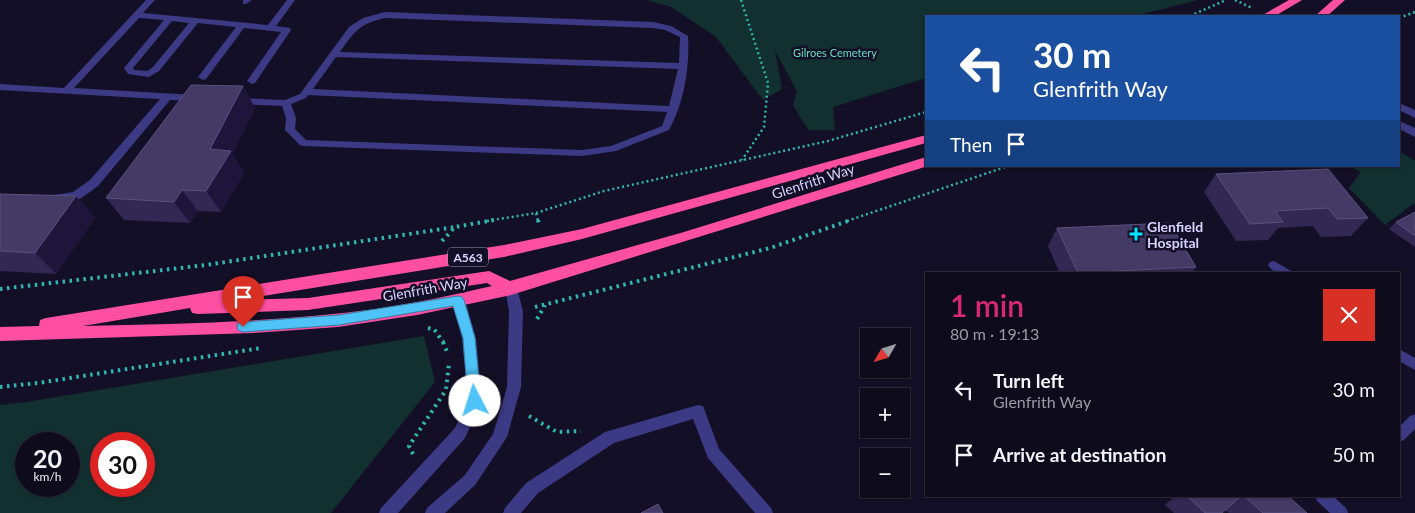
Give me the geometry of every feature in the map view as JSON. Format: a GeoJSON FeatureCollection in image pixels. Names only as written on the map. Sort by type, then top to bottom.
{"type":"FeatureCollection","features":[{"type":"Feature","properties":{"kind":"highway"},"geometry":{"type":"LineString","coordinates":[[1269,15],[1297,0]]}},
{"type":"Feature","properties":{"kind":"highway"},"geometry":{"type":"LineString","coordinates":[[1321,15],[1340,0]]}},
{"type":"Feature","properties":{"kind":"highway","name":"Glenfrith Way"},"geometry":{"type":"LineString","coordinates":[[0,334],[147,308],[504,251],[582,234],[925,139]]}},
{"type":"Feature","properties":{"kind":"highway","name":"Glenfrith Way"},"geometry":{"type":"LineString","coordinates":[[0,334],[224,328],[339,320],[458,300],[510,289],[796,204],[925,162]]}},
{"type":"Feature","properties":{"kind":"highway"},"geometry":{"type":"LineString","coordinates":[[458,300],[469,279],[504,251]]}},
{"type":"Feature","properties":{"kind":"highway"},"geometry":{"type":"LineString","coordinates":[[147,308],[308,304],[489,277],[510,289]]}},
{"type":"Feature","properties":{"kind":"street"},"geometry":{"type":"LineString","coordinates":[[1400,107],[1415,115]]}},
{"type":"Feature","properties":{"kind":"street"},"geometry":{"type":"LineString","coordinates":[[1400,125],[1415,133]]}},
{"type":"Feature","properties":{"kind":"street"},"geometry":{"type":"LineString","coordinates":[[433,513],[470,480],[500,437],[514,386],[516,311],[510,289]]}},
{"type":"Feature","properties":{"kind":"street"},"geometry":{"type":"LineString","coordinates":[[387,513],[425,474],[460,433],[475,401],[469,338],[458,300]]}},
{"type":"Feature","properties":{"kind":"street"},"geometry":{"type":"LineString","coordinates":[[511,513],[532,488],[610,437],[698,411],[713,454],[765,513]]}},
{"type":"Feature","properties":{"kind":"lane"},"geometry":{"type":"LineString","coordinates":[[66,90],[151,0]]}},
{"type":"Feature","properties":{"kind":"lane"},"geometry":{"type":"LineString","coordinates":[[270,28],[291,0]]}},
{"type":"Feature","properties":{"kind":"lane"},"geometry":{"type":"LineString","coordinates":[[137,15],[287,30],[252,82]]}},
{"type":"Feature","properties":{"kind":"lane"},"geometry":{"type":"LineString","coordinates":[[223,100],[286,103],[303,96],[352,29],[366,20],[385,15],[653,25],[668,28],[684,36],[685,48],[674,109],[666,128],[612,149],[582,153],[303,143],[290,130],[290,118],[286,103]]}},
{"type":"Feature","properties":{"kind":"lane"},"geometry":{"type":"LineString","coordinates":[[170,18],[128,68],[131,72],[149,74],[156,69],[196,20]]}},
{"type":"Feature","properties":{"kind":"lane"},"geometry":{"type":"LineString","coordinates":[[202,77],[242,25]]}},
{"type":"Feature","properties":{"kind":"lane"},"geometry":{"type":"LineString","coordinates":[[333,54],[682,66]]}},
{"type":"Feature","properties":{"kind":"lane"},"geometry":{"type":"LineString","coordinates":[[0,87],[205,99]]}},
{"type":"Feature","properties":{"kind":"lane"},"geometry":{"type":"LineString","coordinates":[[305,92],[674,109]]}},
{"type":"Feature","properties":{"kind":"lane"},"geometry":{"type":"LineString","coordinates":[[45,198],[76,196],[94,184],[168,96]]}},
{"type":"Feature","properties":{"kind":"lane"},"geometry":{"type":"LineString","coordinates":[[1274,265],[1284,272]]}},
{"type":"Feature","properties":{"kind":"lane"},"geometry":{"type":"LineString","coordinates":[[1400,355],[1415,365]]}},
{"type":"Feature","properties":{"kind":"lane"},"geometry":{"type":"LineString","coordinates":[[1400,435],[1415,420]]}},
{"type":"Feature","properties":{"kind":"lane"},"geometry":{"type":"LineString","coordinates":[[1329,498],[1341,513]]}},
{"type":"Feature","properties":{"kind":"path"},"geometry":{"type":"LineString","coordinates":[[741,0],[768,83],[764,127],[742,160]]}},
{"type":"Feature","properties":{"kind":"path"},"geometry":{"type":"LineString","coordinates":[[1192,15],[1226,0]]}},
{"type":"Feature","properties":{"kind":"path"},"geometry":{"type":"LineString","coordinates":[[1400,18],[1415,12]]}},
{"type":"Feature","properties":{"kind":"path"},"geometry":{"type":"LineString","coordinates":[[536,213],[604,191],[828,141],[925,112]]}},
{"type":"Feature","properties":{"kind":"path"},"geometry":{"type":"LineString","coordinates":[[0,289],[206,265],[455,227]]}},
{"type":"Feature","properties":{"kind":"path"},"geometry":{"type":"LineString","coordinates":[[425,474],[409,446],[446,390],[450,358],[444,342]]}},
{"type":"Feature","properties":{"kind":"path"},"geometry":{"type":"LineString","coordinates":[[529,416],[557,432],[595,430],[610,437]]}},
{"type":"Feature","properties":{"kind":"green space","name":"Gilroes Cemetery"},"geometry":{"type":"Polygon","coordinates":[[[647,0],[1198,0],[1139,15],[925,15],[925,78],[833,107],[835,130],[808,130],[793,105],[797,92],[775,50],[782,89],[763,100],[716,37],[671,7],[647,0]]]}},
{"type":"Feature","properties":{"kind":"green space"},"geometry":{"type":"Polygon","coordinates":[[[1400,152],[1415,161],[1415,205],[1413,204],[1385,225],[1349,188],[1361,172],[1351,167],[1400,167],[1400,152]]]}},
{"type":"Feature","properties":{"kind":"green space"},"geometry":{"type":"Polygon","coordinates":[[[424,336],[435,382],[331,513],[0,513],[0,405],[424,336]]]}},
{"type":"Feature","properties":{"kind":"building"},"geometry":{"type":"Polygon","coordinates":[[[191,85],[243,86],[210,149],[231,151],[206,191],[182,190],[174,202],[106,198],[191,85]]]}},
{"type":"Feature","properties":{"kind":"building"},"geometry":{"type":"Polygon","coordinates":[[[1328,169],[1368,218],[1337,219],[1328,208],[1275,211],[1283,222],[1250,224],[1216,174],[1328,169]]]}},
{"type":"Feature","properties":{"kind":"building"},"geometry":{"type":"Polygon","coordinates":[[[0,194],[76,196],[35,253],[0,251],[0,194]]]}},
{"type":"Feature","properties":{"kind":"building"},"geometry":{"type":"Polygon","coordinates":[[[1415,212],[1415,236],[1396,222],[1415,212]]]}},
{"type":"Feature","properties":{"kind":"building"},"geometry":{"type":"Polygon","coordinates":[[[1170,223],[1196,267],[1078,272],[1057,228],[1170,223]]]}},
{"type":"Feature","properties":{"kind":"building"},"geometry":{"type":"Polygon","coordinates":[[[1188,497],[1240,497],[1222,513],[1205,513],[1188,497]]]}},
{"type":"Feature","properties":{"kind":"building"},"geometry":{"type":"Polygon","coordinates":[[[1245,497],[1289,497],[1307,513],[1263,513],[1245,497]]]}},
{"type":"Feature","properties":{"kind":"building"},"geometry":{"type":"Polygon","coordinates":[[[658,504],[663,513],[641,513],[658,504]]]}},
{"type":"Feature","properties":{"kind":"place","name":"Glenfield Hospital"},"geometry":{"type":"Point","coordinates":[1136,234]}},
{"type":"Feature","properties":{"kind":"route"},"geometry":{"type":"LineString","coordinates":[[243,327],[339,320],[458,300],[469,338],[475,401]]}}]}
